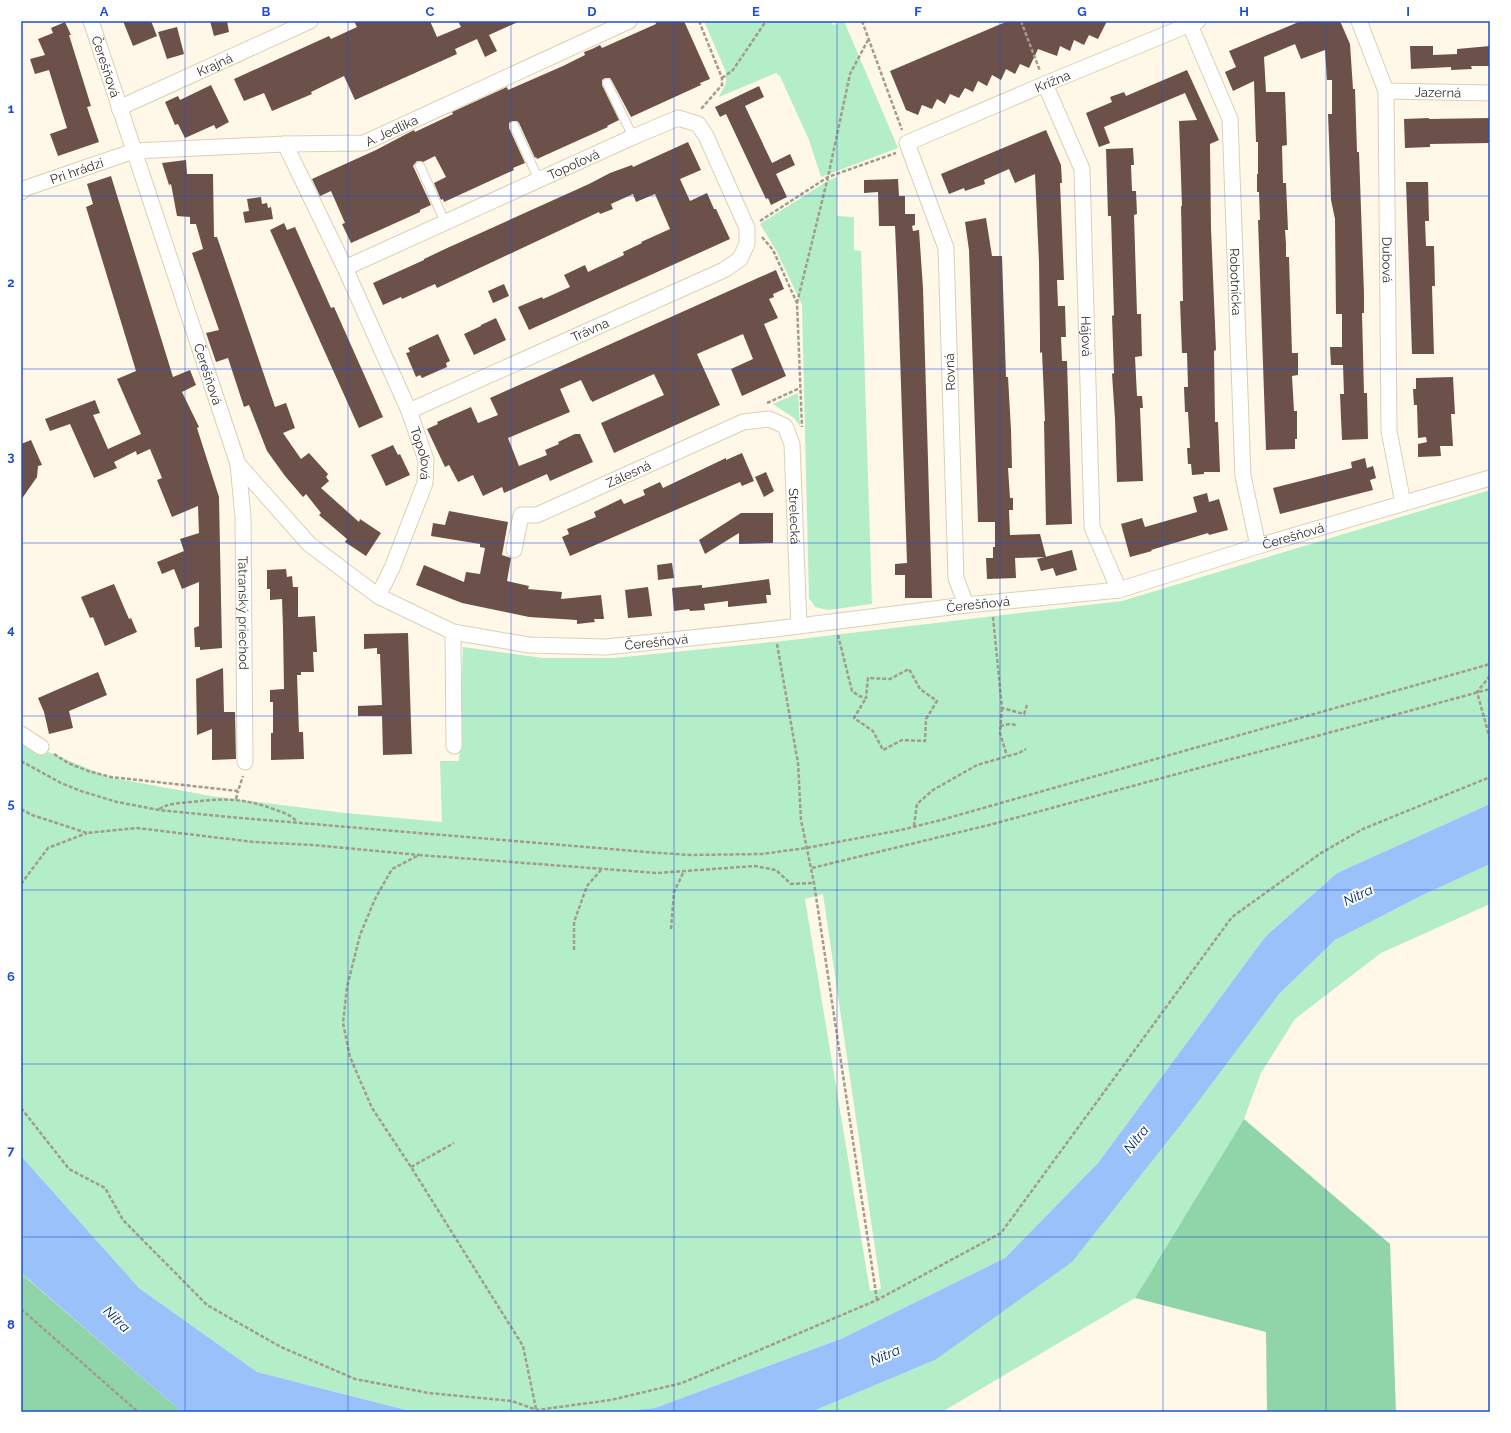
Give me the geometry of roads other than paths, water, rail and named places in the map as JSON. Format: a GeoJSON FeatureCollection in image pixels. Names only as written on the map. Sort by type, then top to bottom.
{"type":"FeatureCollection","features":[{"type":"Feature","properties":{"kind":"street","name":"Čerešňová"},"geometry":{"type":"LineString","coordinates":[[91,21],[238,464],[309,544],[378,596],[453,632],[529,645],[606,647],[1120,590],[1258,546],[1490,478]]}},
{"type":"Feature","properties":{"kind":"street","name":"Krajná"},"geometry":{"type":"LineString","coordinates":[[119,108],[310,21]]}},
{"type":"Feature","properties":{"kind":"street","name":"A. Jedlika"},"geometry":{"type":"LineString","coordinates":[[134,151],[285,144],[364,143],[629,21]]}},
{"type":"Feature","properties":{"kind":"street","name":"Dubová"},"geometry":{"type":"LineString","coordinates":[[1359,21],[1386,91],[1389,431],[1403,503]]}},
{"type":"Feature","properties":{"kind":"street","name":"Krížna"},"geometry":{"type":"LineString","coordinates":[[907,143],[1194,23]]}},
{"type":"Feature","properties":{"kind":"street","name":"Robotnícka"},"geometry":{"type":"LineString","coordinates":[[1194,23],[1230,119],[1242,476],[1258,546]]}},
{"type":"Feature","properties":{"kind":"street","name":"Hájová"},"geometry":{"type":"LineString","coordinates":[[1045,84],[1082,169],[1092,527],[1120,590]]}},
{"type":"Feature","properties":{"kind":"street","name":"Jazerná"},"geometry":{"type":"LineString","coordinates":[[1386,91],[1490,92]]}},
{"type":"Feature","properties":{"kind":"street","name":"Topoľová"},"geometry":{"type":"LineString","coordinates":[[345,268],[678,118],[698,124],[706,136],[754,228]]}},
{"type":"Feature","properties":{"kind":"street","name":"Rovná"},"geometry":{"type":"LineString","coordinates":[[907,143],[946,248],[956,578],[966,606]]}},
{"type":"Feature","properties":{"kind":"street","name":"Topoľová"},"geometry":{"type":"LineString","coordinates":[[285,144],[345,268],[409,410],[426,460],[425,482],[392,568],[378,596]]}},
{"type":"Feature","properties":{"kind":"street","name":"Pri hrádzi"},"geometry":{"type":"LineString","coordinates":[[21,192],[26,188],[134,151]]}},
{"type":"Feature","properties":{"kind":"street","name":"Trávna"},"geometry":{"type":"LineString","coordinates":[[409,410],[724,270],[740,259],[754,228]]}},
{"type":"Feature","properties":{"kind":"street","name":"Zálesná"},"geometry":{"type":"LineString","coordinates":[[514,550],[521,515],[537,515],[766,412]]}},
{"type":"Feature","properties":{"kind":"street","name":"Strelecká"},"geometry":{"type":"LineString","coordinates":[[766,412],[785,426],[792,444],[799,626]]}},
{"type":"Feature","properties":{"kind":"street","name":"Tatranský priechod"},"geometry":{"type":"LineString","coordinates":[[238,464],[243,517],[245,762]]}},
{"type":"Feature","properties":{"kind":"street"},"geometry":{"type":"LineString","coordinates":[[453,632],[454,746]]}},
{"type":"Feature","properties":{"kind":"street"},"geometry":{"type":"LineString","coordinates":[[21,734],[41,747]]}},
{"type":"Feature","properties":{"kind":"lane"},"geometry":{"type":"LineString","coordinates":[[607,82],[633,137]]}},
{"type":"Feature","properties":{"kind":"lane"},"geometry":{"type":"LineString","coordinates":[[514,126],[539,180]]}},
{"type":"Feature","properties":{"kind":"lane"},"geometry":{"type":"LineString","coordinates":[[420,166],[445,222]]}},
{"type":"Feature","properties":{"kind":"water","name":"Nitra"},"geometry":{"type":"Polygon","coordinates":[[[1490,804],[1490,864],[1421,896],[1335,940],[1279,994],[1182,1123],[1072,1262],[935,1360],[811,1412],[615,1412],[655,1408],[843,1338],[1005,1258],[1098,1163],[1265,937],[1337,873],[1490,804]]]}},
{"type":"Feature","properties":{"kind":"water","name":"Nitra"},"geometry":{"type":"Polygon","coordinates":[[[21,1156],[139,1288],[257,1372],[410,1411],[432,1412],[182,1412],[21,1273],[21,1156]]]}}]}
